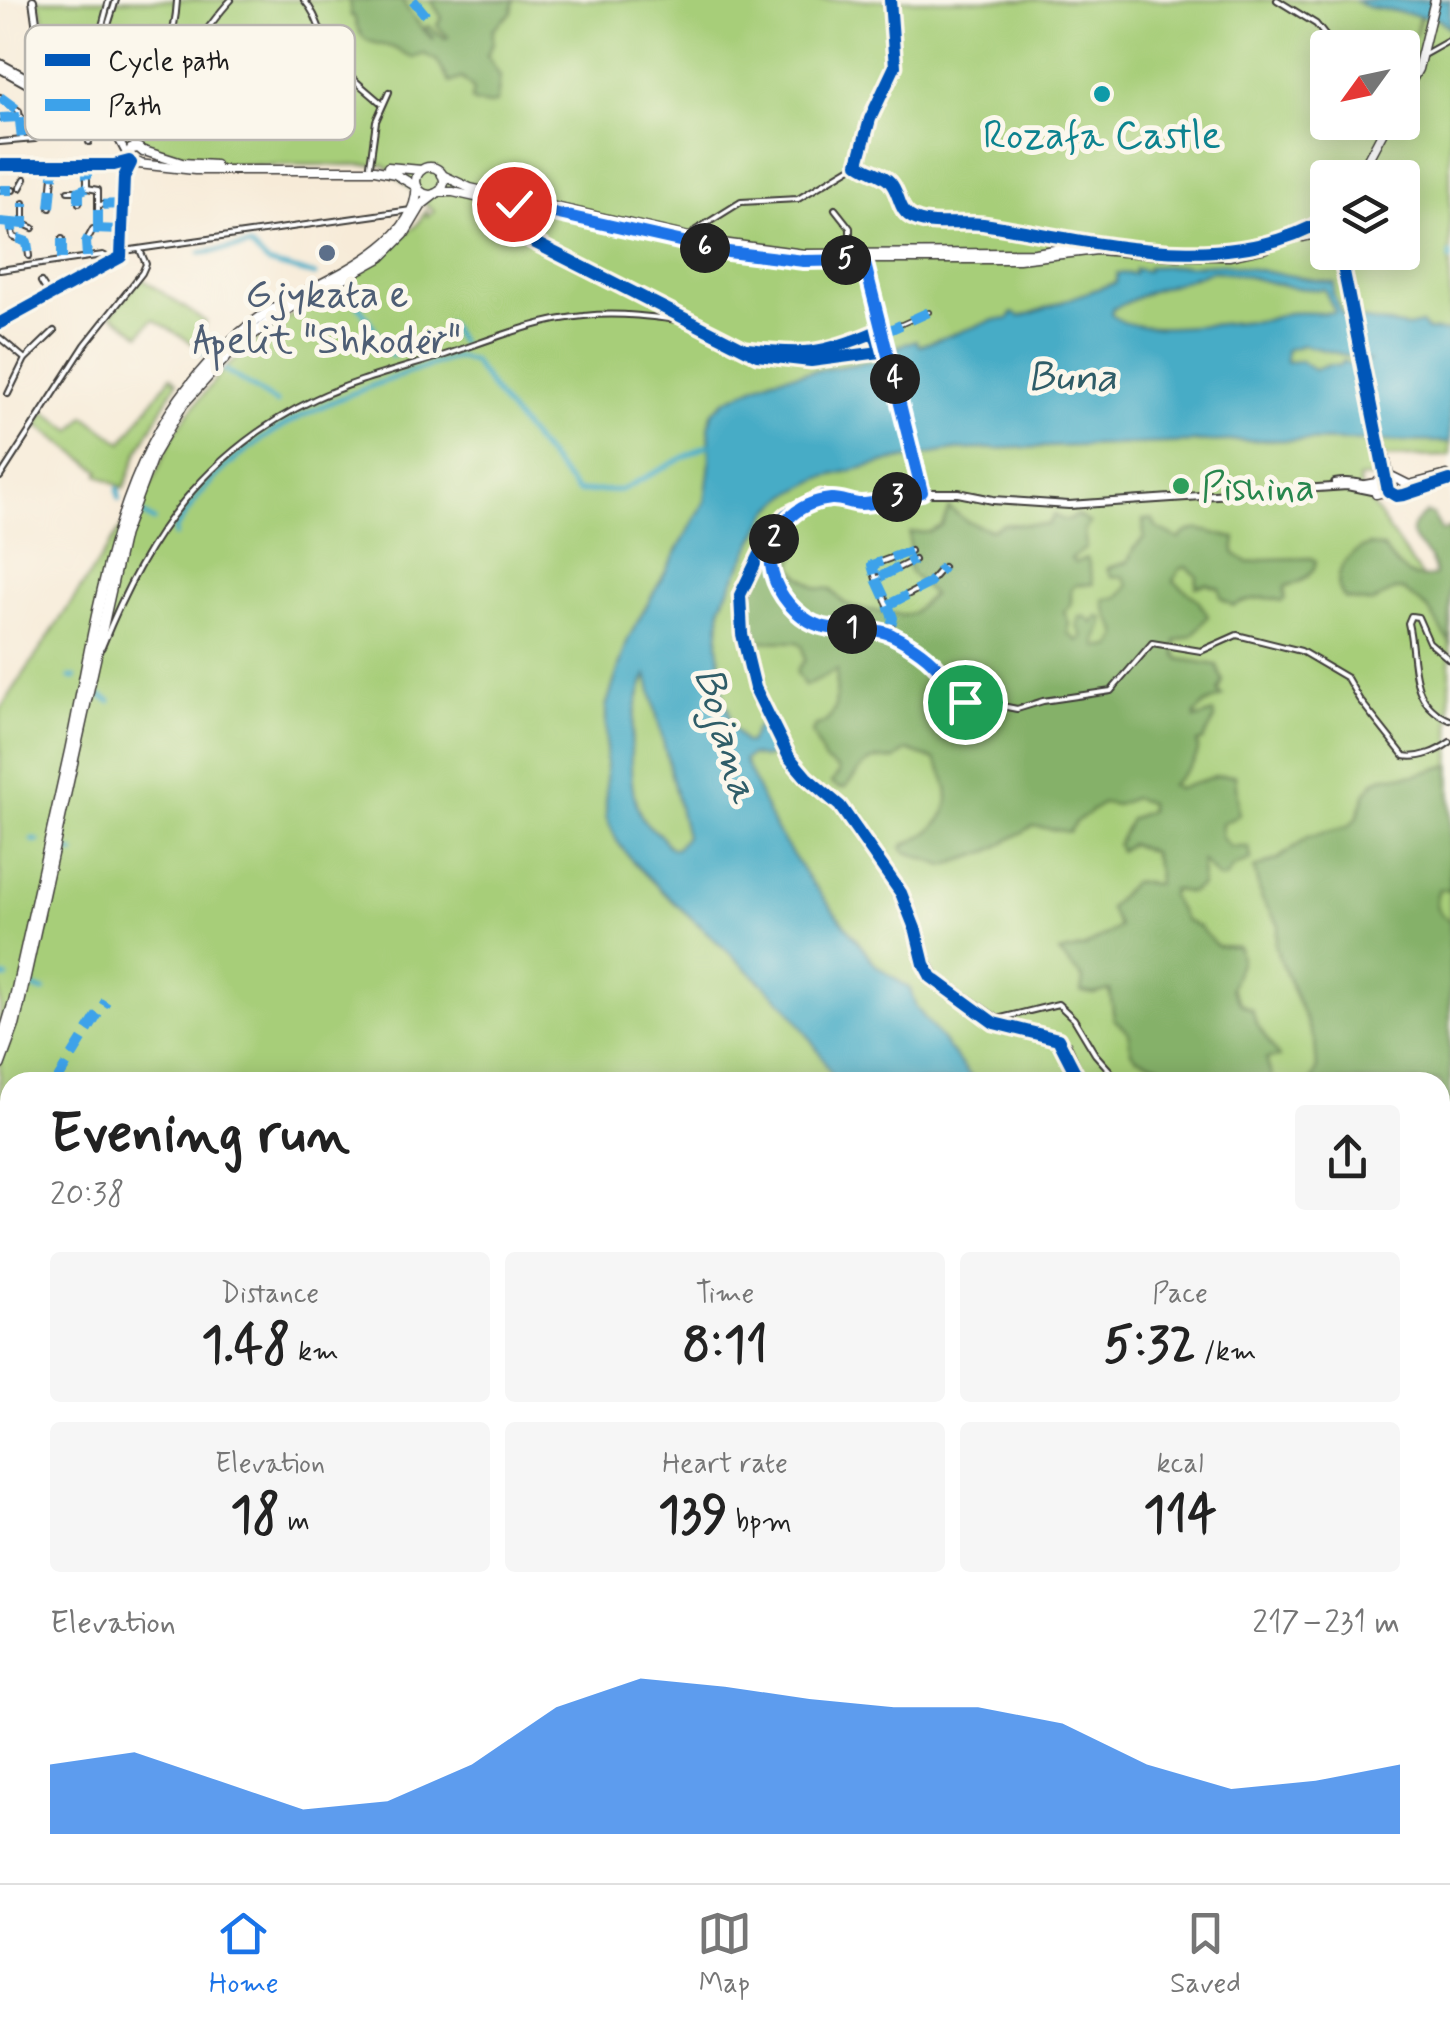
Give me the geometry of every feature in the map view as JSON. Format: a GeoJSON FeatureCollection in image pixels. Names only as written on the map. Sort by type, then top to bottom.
{"type":"FeatureCollection","features":[{"type":"Feature","properties":{"kind":"highway"},"geometry":{"type":"LineString","coordinates":[[0,1065],[15,1024],[130,514],[153,455],[184,404],[219,362],[265,323],[381,257],[398,242],[414,211],[417,187]]}},
{"type":"Feature","properties":{"kind":"highway"},"geometry":{"type":"LineString","coordinates":[[0,1046],[14,1000],[118,530],[148,449],[178,400],[227,346],[262,317],[379,250],[436,193]]}},
{"type":"Feature","properties":{"kind":"main road"},"geometry":{"type":"LineString","coordinates":[[33,0],[34,25]]}},
{"type":"Feature","properties":{"kind":"main road"},"geometry":{"type":"LineString","coordinates":[[1420,60],[1435,0]]}},
{"type":"Feature","properties":{"kind":"main road"},"geometry":{"type":"LineString","coordinates":[[0,66],[25,78]]}},
{"type":"Feature","properties":{"kind":"main road"},"geometry":{"type":"LineString","coordinates":[[119,140],[132,161]]}},
{"type":"Feature","properties":{"kind":"main road"},"geometry":{"type":"LineString","coordinates":[[0,165],[25,173],[54,165],[119,164],[144,159],[131,140]]}},
{"type":"Feature","properties":{"kind":"main road"},"geometry":{"type":"LineString","coordinates":[[0,323],[115,261],[124,252],[117,230],[117,204],[124,172],[132,161],[131,149],[182,163],[208,165],[370,165],[421,170],[430,167],[470,188],[765,251],[1046,255],[1101,243],[1228,251],[1291,237],[1310,227]]}},
{"type":"Feature","properties":{"kind":"main road"},"geometry":{"type":"LineString","coordinates":[[132,161],[195,170],[375,170],[395,174],[424,194],[453,192],[728,252],[804,261],[1046,255],[1096,250],[1229,256],[1310,235]]}},
{"type":"Feature","properties":{"kind":"main road"},"geometry":{"type":"LineString","coordinates":[[417,187],[421,170]]}},
{"type":"Feature","properties":{"kind":"main road"},"geometry":{"type":"LineString","coordinates":[[436,193],[442,175]]}},
{"type":"Feature","properties":{"kind":"main road"},"geometry":{"type":"LineString","coordinates":[[1344,270],[1392,494]]}},
{"type":"Feature","properties":{"kind":"main road"},"geometry":{"type":"LineString","coordinates":[[1386,473],[1398,482],[1416,484]]}},
{"type":"Feature","properties":{"kind":"main road"},"geometry":{"type":"LineString","coordinates":[[1366,485],[1386,473]]}},
{"type":"Feature","properties":{"kind":"main road"},"geometry":{"type":"LineString","coordinates":[[1324,487],[1350,481],[1392,494],[1434,477],[1450,477]]}},
{"type":"Feature","properties":{"kind":"main road"},"geometry":{"type":"LineString","coordinates":[[1079,1072],[1067,1045],[1057,1034],[996,1020],[932,971],[905,894],[844,804],[793,756],[760,689],[746,634],[744,601],[770,538],[785,519],[827,500],[864,504],[922,492],[1068,505],[1350,486],[1392,494],[1450,477]]}},
{"type":"Feature","properties":{"kind":"street"},"geometry":{"type":"LineString","coordinates":[[107,25],[113,0]]}},
{"type":"Feature","properties":{"kind":"street"},"geometry":{"type":"LineString","coordinates":[[210,25],[231,0]]}},
{"type":"Feature","properties":{"kind":"street"},"geometry":{"type":"LineString","coordinates":[[304,0],[320,25]]}},
{"type":"Feature","properties":{"kind":"street"},"geometry":{"type":"LineString","coordinates":[[690,238],[696,230],[745,200],[798,199],[858,162],[870,119],[895,66],[890,0]]}},
{"type":"Feature","properties":{"kind":"street"},"geometry":{"type":"LineString","coordinates":[[1277,0],[1321,30]]}},
{"type":"Feature","properties":{"kind":"street"},"geometry":{"type":"LineString","coordinates":[[1421,56],[1450,40]]}},
{"type":"Feature","properties":{"kind":"street"},"geometry":{"type":"LineString","coordinates":[[355,78],[382,104]]}},
{"type":"Feature","properties":{"kind":"street"},"geometry":{"type":"LineString","coordinates":[[370,165],[376,121],[389,92]]}},
{"type":"Feature","properties":{"kind":"street"},"geometry":{"type":"LineString","coordinates":[[0,97],[15,105],[22,140]]}},
{"type":"Feature","properties":{"kind":"street"},"geometry":{"type":"LineString","coordinates":[[0,118],[20,117]]}},
{"type":"Feature","properties":{"kind":"street"},"geometry":{"type":"LineString","coordinates":[[0,142],[25,140]]}},
{"type":"Feature","properties":{"kind":"street"},"geometry":{"type":"LineString","coordinates":[[858,162],[888,180],[901,207],[917,220],[977,223],[1101,243]]}},
{"type":"Feature","properties":{"kind":"street"},"geometry":{"type":"LineString","coordinates":[[50,208],[54,165]]}},
{"type":"Feature","properties":{"kind":"street"},"geometry":{"type":"LineString","coordinates":[[87,165],[88,188]]}},
{"type":"Feature","properties":{"kind":"street"},"geometry":{"type":"LineString","coordinates":[[20,188],[25,173]]}},
{"type":"Feature","properties":{"kind":"street"},"geometry":{"type":"LineString","coordinates":[[0,190],[13,190]]}},
{"type":"Feature","properties":{"kind":"street"},"geometry":{"type":"LineString","coordinates":[[68,191],[98,190],[98,230]]}},
{"type":"Feature","properties":{"kind":"street"},"geometry":{"type":"LineString","coordinates":[[79,204],[80,191]]}},
{"type":"Feature","properties":{"kind":"street"},"geometry":{"type":"LineString","coordinates":[[24,203],[24,224]]}},
{"type":"Feature","properties":{"kind":"street"},"geometry":{"type":"LineString","coordinates":[[98,205],[117,204]]}},
{"type":"Feature","properties":{"kind":"street"},"geometry":{"type":"LineString","coordinates":[[834,209],[850,228],[850,254]]}},
{"type":"Feature","properties":{"kind":"street"},"geometry":{"type":"LineString","coordinates":[[124,252],[414,211]]}},
{"type":"Feature","properties":{"kind":"street"},"geometry":{"type":"LineString","coordinates":[[488,219],[690,322],[746,349],[762,356],[811,361],[880,352],[875,332],[838,348],[806,354],[746,349]]}},
{"type":"Feature","properties":{"kind":"street"},"geometry":{"type":"LineString","coordinates":[[0,222],[33,228]]}},
{"type":"Feature","properties":{"kind":"street"},"geometry":{"type":"LineString","coordinates":[[11,223],[14,237],[27,242],[29,256]]}},
{"type":"Feature","properties":{"kind":"street"},"geometry":{"type":"LineString","coordinates":[[87,256],[88,237],[93,229],[117,230]]}},
{"type":"Feature","properties":{"kind":"street"},"geometry":{"type":"LineString","coordinates":[[62,238],[62,260]]}},
{"type":"Feature","properties":{"kind":"street"},"geometry":{"type":"LineString","coordinates":[[0,477],[96,330],[142,273],[146,264],[140,250]]}},
{"type":"Feature","properties":{"kind":"street"},"geometry":{"type":"LineString","coordinates":[[0,270],[87,256],[102,255],[115,261]]}},
{"type":"Feature","properties":{"kind":"street"},"geometry":{"type":"LineString","coordinates":[[864,260],[922,492]]}},
{"type":"Feature","properties":{"kind":"street"},"geometry":{"type":"LineString","coordinates":[[41,282],[50,296]]}},
{"type":"Feature","properties":{"kind":"street"},"geometry":{"type":"LineString","coordinates":[[883,333],[929,312]]}},
{"type":"Feature","properties":{"kind":"street"},"geometry":{"type":"LineString","coordinates":[[95,665],[138,565],[174,512],[234,450],[296,409],[366,379],[559,320],[631,315],[690,322]]}},
{"type":"Feature","properties":{"kind":"street"},"geometry":{"type":"LineString","coordinates":[[8,394],[25,359],[54,331]]}},
{"type":"Feature","properties":{"kind":"street"},"geometry":{"type":"LineString","coordinates":[[0,338],[25,359]]}},
{"type":"Feature","properties":{"kind":"street"},"geometry":{"type":"LineString","coordinates":[[0,352],[8,345]]}},
{"type":"Feature","properties":{"kind":"street"},"geometry":{"type":"LineString","coordinates":[[785,519],[772,542],[771,559],[773,578],[793,610],[825,627],[889,634],[930,660],[959,699],[1017,710],[1043,701],[1110,691],[1152,643],[1201,651],[1242,636],[1293,648],[1340,672],[1404,756],[1413,758],[1430,753],[1450,742]]}},
{"type":"Feature","properties":{"kind":"street"},"geometry":{"type":"LineString","coordinates":[[889,634],[893,618],[872,566],[910,552]]}},
{"type":"Feature","properties":{"kind":"street"},"geometry":{"type":"LineString","coordinates":[[876,579],[914,560]]}},
{"type":"Feature","properties":{"kind":"street"},"geometry":{"type":"LineString","coordinates":[[888,605],[928,584],[943,567]]}},
{"type":"Feature","properties":{"kind":"street"},"geometry":{"type":"LineString","coordinates":[[1450,660],[1429,642],[1418,617],[1411,616],[1408,622],[1420,694],[1433,712],[1450,720]]}},
{"type":"Feature","properties":{"kind":"street"},"geometry":{"type":"LineString","coordinates":[[996,1020],[1058,1004],[1111,1072]]}},
{"type":"Feature","properties":{"kind":"green space"},"geometry":{"type":"Polygon","coordinates":[[[37,0],[1402,0],[1420,11],[1416,30],[1310,30],[1310,140],[1420,140],[1417,30],[1423,10],[1450,0],[1450,456],[1378,458],[1380,471],[1376,477],[1359,478],[1361,489],[1450,618],[1450,1072],[0,1072],[0,710],[153,480],[175,431],[220,373],[267,331],[323,296],[417,225],[426,210],[427,216],[434,211],[384,165],[224,165],[130,140],[355,140],[355,25],[44,25],[37,0]]]}},
{"type":"Feature","properties":{"kind":"green space"},"geometry":{"type":"Polygon","coordinates":[[[349,0],[402,0],[423,28],[429,26],[445,38],[448,37],[437,25],[442,18],[431,0],[514,0],[512,12],[493,29],[493,43],[487,55],[500,76],[497,102],[474,102],[473,89],[462,78],[450,83],[437,61],[424,54],[414,58],[366,40],[351,16],[349,0]]]}},
{"type":"Feature","properties":{"kind":"green space"},"geometry":{"type":"Polygon","coordinates":[[[141,278],[206,322],[195,345],[153,319],[140,334],[111,314],[141,278]]]}},
{"type":"Feature","properties":{"kind":"green space"},"geometry":{"type":"Polygon","coordinates":[[[171,376],[177,382],[138,452],[124,488],[98,475],[100,471],[37,425],[45,411],[72,431],[85,416],[122,443],[171,376]]]}},
{"type":"Feature","properties":{"kind":"green space"},"geometry":{"type":"Polygon","coordinates":[[[949,508],[968,522],[991,530],[1003,524],[1048,525],[1054,515],[1065,520],[1076,515],[1090,523],[1084,530],[1086,548],[1071,559],[1075,563],[1088,560],[1093,584],[1071,589],[1071,604],[1064,612],[1068,633],[1078,641],[1083,637],[1077,626],[1079,617],[1093,623],[1098,616],[1104,619],[1098,647],[1112,647],[1118,635],[1104,600],[1118,597],[1128,586],[1124,577],[1111,576],[1107,568],[1128,562],[1133,549],[1144,538],[1143,520],[1152,519],[1157,528],[1179,539],[1198,530],[1236,538],[1234,553],[1249,563],[1268,559],[1316,561],[1305,578],[1285,586],[1285,599],[1281,601],[1257,599],[1233,606],[1221,598],[1219,588],[1206,584],[1196,587],[1197,576],[1187,567],[1180,569],[1174,581],[1197,599],[1208,616],[1193,635],[1176,641],[1176,655],[1217,665],[1223,681],[1218,692],[1223,696],[1205,704],[1195,714],[1195,719],[1213,713],[1215,719],[1203,740],[1197,742],[1194,760],[1171,785],[1177,789],[1215,776],[1235,775],[1239,815],[1222,824],[1221,837],[1230,847],[1249,847],[1251,860],[1233,867],[1225,879],[1219,879],[1202,861],[1201,886],[1190,893],[1172,889],[1171,896],[1185,921],[1198,926],[1217,946],[1239,947],[1241,960],[1231,988],[1240,1003],[1252,1010],[1256,1023],[1279,1057],[1266,1059],[1270,1072],[1174,1072],[1136,1057],[1131,1052],[1128,1032],[1114,1019],[1110,990],[1081,992],[1083,979],[1059,953],[1085,947],[1119,927],[1109,908],[1133,882],[1157,884],[1152,852],[1130,844],[1120,851],[1117,845],[1130,819],[1149,811],[1149,803],[1133,798],[1117,805],[1103,803],[1077,821],[1069,832],[1033,826],[990,851],[944,866],[902,847],[931,830],[945,812],[947,788],[935,760],[907,750],[894,760],[878,759],[866,764],[846,787],[831,783],[838,769],[825,761],[812,733],[833,712],[837,670],[805,686],[796,671],[805,660],[802,645],[750,641],[747,610],[755,579],[771,551],[793,528],[796,533],[791,549],[798,551],[792,565],[817,588],[830,589],[844,603],[856,608],[912,613],[932,595],[909,571],[910,533],[929,532],[942,525],[949,508]]]}},
{"type":"Feature","properties":{"kind":"green space"},"geometry":{"type":"Polygon","coordinates":[[[1426,513],[1433,515],[1442,531],[1450,528],[1450,643],[1428,609],[1403,590],[1395,590],[1372,603],[1345,599],[1338,582],[1348,559],[1370,545],[1383,548],[1411,576],[1435,575],[1429,557],[1413,537],[1412,530],[1426,513]]]}},
{"type":"Feature","properties":{"kind":"green space"},"geometry":{"type":"Polygon","coordinates":[[[1450,765],[1450,891],[1439,889],[1436,899],[1437,908],[1450,921],[1450,1072],[1316,1072],[1315,1042],[1279,957],[1275,945],[1279,925],[1261,898],[1254,869],[1278,859],[1308,837],[1347,827],[1357,818],[1366,792],[1375,781],[1386,776],[1415,775],[1450,765]]]}},
{"type":"Feature","properties":{"kind":"water"},"geometry":{"type":"Polygon","coordinates":[[[1354,0],[1450,0],[1450,29],[1439,19],[1368,7],[1354,0]]]}},
{"type":"Feature","properties":{"kind":"water","name":"Buna"},"geometry":{"type":"Polygon","coordinates":[[[1223,264],[1334,283],[1333,293],[1343,316],[1407,327],[1421,324],[1427,330],[1450,332],[1450,442],[1259,440],[955,450],[821,478],[785,497],[768,513],[721,605],[718,643],[724,705],[728,707],[731,725],[749,743],[764,721],[779,753],[764,758],[751,755],[744,760],[776,830],[876,965],[910,989],[916,1007],[967,1072],[830,1072],[788,1007],[632,861],[606,817],[606,707],[628,639],[705,501],[713,411],[726,400],[773,378],[886,359],[896,354],[896,347],[916,340],[919,346],[994,320],[1008,319],[1013,313],[1020,317],[1116,283],[1117,273],[1147,271],[1148,267],[1223,264]],[[1212,271],[1149,292],[1113,309],[1111,314],[1139,326],[1180,327],[1261,321],[1288,313],[1335,312],[1324,289],[1296,288],[1212,271]],[[1303,345],[1286,350],[1286,362],[1300,361],[1314,370],[1339,366],[1344,361],[1350,365],[1356,360],[1371,361],[1303,345]],[[647,675],[633,727],[633,787],[643,819],[668,846],[676,849],[686,836],[647,675]]]}},
{"type":"Feature","properties":{"kind":"waterway"},"geometry":{"type":"LineString","coordinates":[[201,253],[250,246],[268,263],[315,275]]}},
{"type":"Feature","properties":{"kind":"waterway"},"geometry":{"type":"LineString","coordinates":[[338,287],[358,304],[392,356]]}},
{"type":"Feature","properties":{"kind":"waterway"},"geometry":{"type":"LineString","coordinates":[[447,323],[460,342]]}},
{"type":"Feature","properties":{"kind":"waterway"},"geometry":{"type":"LineString","coordinates":[[197,350],[202,353]]}},
{"type":"Feature","properties":{"kind":"waterway"},"geometry":{"type":"LineString","coordinates":[[175,535],[175,529],[202,492],[256,443],[353,393],[456,357],[472,361],[577,492],[621,490],[708,445]]}},
{"type":"Feature","properties":{"kind":"waterway"},"geometry":{"type":"LineString","coordinates":[[225,370],[277,403]]}},
{"type":"Feature","properties":{"kind":"waterway"},"geometry":{"type":"LineString","coordinates":[[118,489],[119,499]]}},
{"type":"Feature","properties":{"kind":"waterway"},"geometry":{"type":"LineString","coordinates":[[138,511],[154,521]]}},
{"type":"Feature","properties":{"kind":"waterway"},"geometry":{"type":"LineString","coordinates":[[70,677],[75,678]]}},
{"type":"Feature","properties":{"kind":"waterway"},"geometry":{"type":"LineString","coordinates":[[101,696],[110,701]]}},
{"type":"Feature","properties":{"kind":"waterway"},"geometry":{"type":"LineString","coordinates":[[32,840],[38,841]]}},
{"type":"Feature","properties":{"kind":"waterway"},"geometry":{"type":"LineString","coordinates":[[65,850],[74,853]]}},
{"type":"Feature","properties":{"kind":"waterway"},"geometry":{"type":"LineString","coordinates":[[2,977],[7,978]]}},
{"type":"Feature","properties":{"kind":"waterway"},"geometry":{"type":"LineString","coordinates":[[34,988],[44,991]]}},
{"type":"Feature","properties":{"kind":"marked path"},"geometry":{"type":"LineString","coordinates":[[413,0],[427,17]]}},
{"type":"Feature","properties":{"kind":"marked path"},"geometry":{"type":"LineString","coordinates":[[0,97],[19,111],[22,140]]}},
{"type":"Feature","properties":{"kind":"marked path"},"geometry":{"type":"LineString","coordinates":[[0,118],[21,117]]}},
{"type":"Feature","properties":{"kind":"marked path"},"geometry":{"type":"LineString","coordinates":[[50,208],[54,165]]}},
{"type":"Feature","properties":{"kind":"marked path"},"geometry":{"type":"LineString","coordinates":[[79,203],[79,191],[87,188],[87,165]]}},
{"type":"Feature","properties":{"kind":"marked path"},"geometry":{"type":"LineString","coordinates":[[0,190],[13,190]]}},
{"type":"Feature","properties":{"kind":"marked path"},"geometry":{"type":"LineString","coordinates":[[11,223],[24,224],[24,203]]}},
{"type":"Feature","properties":{"kind":"marked path"},"geometry":{"type":"LineString","coordinates":[[98,230],[98,205],[124,204]]}},
{"type":"Feature","properties":{"kind":"marked path"},"geometry":{"type":"LineString","coordinates":[[0,222],[11,223],[13,237],[27,242],[29,256]]}},
{"type":"Feature","properties":{"kind":"marked path"},"geometry":{"type":"LineString","coordinates":[[87,257],[86,242],[93,229],[124,230]]}},
{"type":"Feature","properties":{"kind":"marked path"},"geometry":{"type":"LineString","coordinates":[[62,239],[62,261]]}},
{"type":"Feature","properties":{"kind":"marked path"},"geometry":{"type":"LineString","coordinates":[[883,333],[929,312]]}},
{"type":"Feature","properties":{"kind":"marked path"},"geometry":{"type":"LineString","coordinates":[[887,348],[922,493]]}},
{"type":"Feature","properties":{"kind":"marked path"},"geometry":{"type":"LineString","coordinates":[[910,551],[872,565],[876,579],[914,560]]}},
{"type":"Feature","properties":{"kind":"marked path"},"geometry":{"type":"LineString","coordinates":[[876,579],[888,605],[928,584],[943,567]]}},
{"type":"Feature","properties":{"kind":"marked path"},"geometry":{"type":"LineString","coordinates":[[888,605],[893,618],[889,634]]}},
{"type":"Feature","properties":{"kind":"marked path"},"geometry":{"type":"LineString","coordinates":[[62,1072],[106,1001]]}},
{"type":"Feature","properties":{"kind":"cycle path"},"geometry":{"type":"LineString","coordinates":[[890,0],[895,66],[870,119],[858,163],[890,182],[909,216],[931,223],[983,224],[1158,251],[1203,252],[1246,247],[1288,237],[1310,227]]}},
{"type":"Feature","properties":{"kind":"cycle path"},"geometry":{"type":"LineString","coordinates":[[0,165],[114,165],[129,161]]}},
{"type":"Feature","properties":{"kind":"cycle path"},"geometry":{"type":"LineString","coordinates":[[0,323],[121,257],[124,177],[131,163]]}},
{"type":"Feature","properties":{"kind":"cycle path"},"geometry":{"type":"LineString","coordinates":[[488,219],[757,355],[811,361],[880,352],[875,332],[812,351],[747,349]]}},
{"type":"Feature","properties":{"kind":"cycle path"},"geometry":{"type":"LineString","coordinates":[[1344,270],[1388,491],[1404,495],[1450,480]]}},
{"type":"Feature","properties":{"kind":"cycle path"},"geometry":{"type":"LineString","coordinates":[[827,499],[821,497],[787,514],[773,527],[740,595],[742,634],[755,688],[789,757],[840,806],[901,893],[931,977],[994,1023],[1058,1039],[1075,1072]]}},
{"type":"Feature","properties":{"kind":"place","name":"Rozafa Castle"},"geometry":{"type":"Point","coordinates":[1102,94]}},
{"type":"Feature","properties":{"kind":"place","name":"Gjykata e Apelit \"Shkodër\""},"geometry":{"type":"Point","coordinates":[327,253]}},
{"type":"Feature","properties":{"kind":"place","name":"Pishina"},"geometry":{"type":"Point","coordinates":[1181,486]}},
{"type":"Feature","properties":{"kind":"route"},"geometry":{"type":"LineString","coordinates":[[514,204],[728,252],[804,261],[864,260],[922,492],[864,504],[827,500],[785,519],[771,546],[773,578],[793,610],[812,623],[875,630],[912,646],[930,660],[965,702]]}},
{"type":"Feature","properties":{"kind":"water label","name":"Bojana"},"geometry":{"type":"Point","coordinates":[728,734]}}]}
